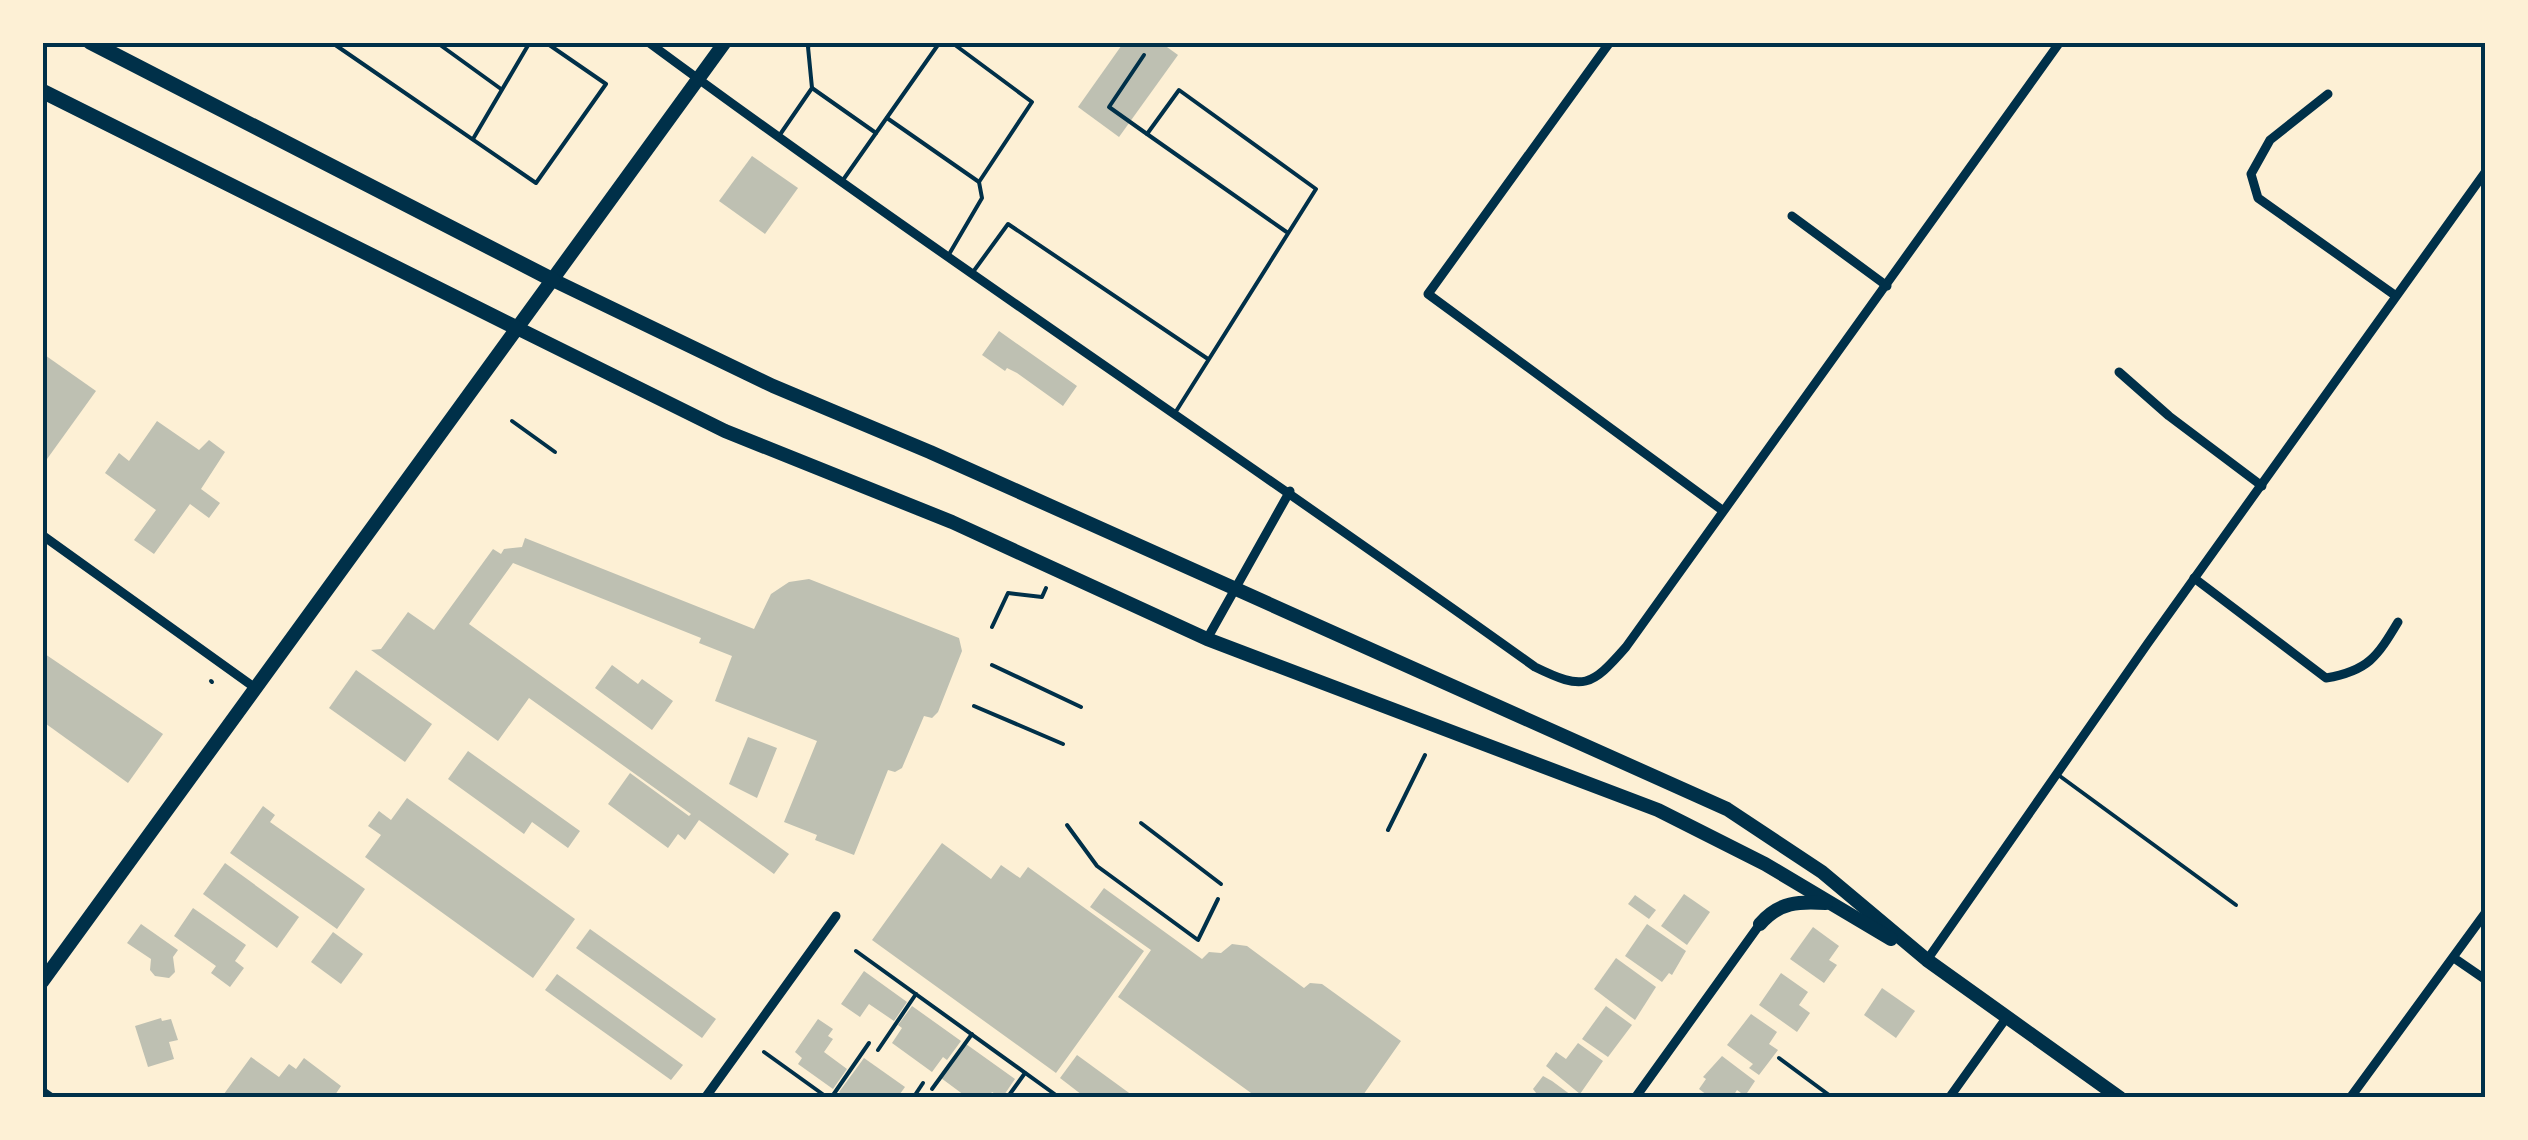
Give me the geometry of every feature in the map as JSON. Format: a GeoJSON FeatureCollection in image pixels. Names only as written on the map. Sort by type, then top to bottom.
{"type":"FeatureCollection","features":[{"type":"Feature","properties":{"kind":"highway"},"geometry":{"type":"LineString","coordinates":[[90,42],[553,280]]}},
{"type":"Feature","properties":{"kind":"highway"},"geometry":{"type":"LineString","coordinates":[[42,91],[519,330]]}},
{"type":"Feature","properties":{"kind":"main road"},"geometry":{"type":"LineString","coordinates":[[42,982],[725,42]]}},
{"type":"Feature","properties":{"kind":"main road"},"geometry":{"type":"LineString","coordinates":[[553,280],[773,386],[1726,809],[1822,872],[1927,960]]}},
{"type":"Feature","properties":{"kind":"main road"},"geometry":{"type":"LineString","coordinates":[[519,330],[725,431],[952,522],[1207,638],[1658,810],[1765,864],[1927,960],[2120,1098]]}},
{"type":"Feature","properties":{"kind":"main road"},"geometry":{"type":"LineString","coordinates":[[1760,924],[1779,908],[1794,902],[1831,904]]}},
{"type":"Feature","properties":{"kind":"main road"},"geometry":{"type":"LineString","coordinates":[[42,1093],[49,1098]]}},
{"type":"Feature","properties":{"kind":"street"},"geometry":{"type":"LineString","coordinates":[[648,42],[1536,667],[1565,682],[1585,682],[1601,675],[1626,647],[2060,42]]}},
{"type":"Feature","properties":{"kind":"street"},"geometry":{"type":"LineString","coordinates":[[1610,42],[1428,294],[1722,510]]}},
{"type":"Feature","properties":{"kind":"street"},"geometry":{"type":"LineString","coordinates":[[2328,94],[2270,140],[2251,174],[2258,198],[2396,296]]}},
{"type":"Feature","properties":{"kind":"street"},"geometry":{"type":"LineString","coordinates":[[1927,960],[2486,171]]}},
{"type":"Feature","properties":{"kind":"street"},"geometry":{"type":"LineString","coordinates":[[1792,216],[1886,286]]}},
{"type":"Feature","properties":{"kind":"street"},"geometry":{"type":"LineString","coordinates":[[2119,372],[2169,416],[2262,486]]}},
{"type":"Feature","properties":{"kind":"street"},"geometry":{"type":"LineString","coordinates":[[1207,638],[1290,491]]}},
{"type":"Feature","properties":{"kind":"street"},"geometry":{"type":"LineString","coordinates":[[42,535],[254,687]]}},
{"type":"Feature","properties":{"kind":"street"},"geometry":{"type":"LineString","coordinates":[[2194,578],[2326,678],[2356,673],[2379,654],[2398,622]]}},
{"type":"Feature","properties":{"kind":"street"},"geometry":{"type":"LineString","coordinates":[[2350,1098],[2486,912]]}},
{"type":"Feature","properties":{"kind":"street"},"geometry":{"type":"LineString","coordinates":[[705,1098],[836,916]]}},
{"type":"Feature","properties":{"kind":"street"},"geometry":{"type":"LineString","coordinates":[[1635,1098],[1760,924]]}},
{"type":"Feature","properties":{"kind":"street"},"geometry":{"type":"LineString","coordinates":[[2454,958],[2486,980]]}},
{"type":"Feature","properties":{"kind":"street"},"geometry":{"type":"LineString","coordinates":[[1949,1098],[2007,1016]]}},
{"type":"Feature","properties":{"kind":"lane"},"geometry":{"type":"LineString","coordinates":[[331,42],[536,183],[606,84],[545,42]]}},
{"type":"Feature","properties":{"kind":"lane"},"geometry":{"type":"LineString","coordinates":[[436,42],[502,90]]}},
{"type":"Feature","properties":{"kind":"lane"},"geometry":{"type":"LineString","coordinates":[[473,139],[530,42]]}},
{"type":"Feature","properties":{"kind":"lane"},"geometry":{"type":"LineString","coordinates":[[778,136],[812,88],[808,48],[812,42]]}},
{"type":"Feature","properties":{"kind":"lane"},"geometry":{"type":"LineString","coordinates":[[844,180],[940,42]]}},
{"type":"Feature","properties":{"kind":"lane"},"geometry":{"type":"LineString","coordinates":[[948,256],[982,198],[979,182],[1032,102],[950,42]]}},
{"type":"Feature","properties":{"kind":"lane"},"geometry":{"type":"LineString","coordinates":[[1144,55],[1110,107],[1288,232]]}},
{"type":"Feature","properties":{"kind":"lane"},"geometry":{"type":"LineString","coordinates":[[812,88],[876,133]]}},
{"type":"Feature","properties":{"kind":"lane"},"geometry":{"type":"LineString","coordinates":[[1147,134],[1180,90],[1316,189],[1175,412]]}},
{"type":"Feature","properties":{"kind":"lane"},"geometry":{"type":"LineString","coordinates":[[887,118],[979,182]]}},
{"type":"Feature","properties":{"kind":"lane"},"geometry":{"type":"LineString","coordinates":[[972,273],[1008,224],[1208,359]]}},
{"type":"Feature","properties":{"kind":"lane"},"geometry":{"type":"LineString","coordinates":[[992,664],[1082,707]]}},
{"type":"Feature","properties":{"kind":"lane"},"geometry":{"type":"LineString","coordinates":[[974,706],[1064,744]]}},
{"type":"Feature","properties":{"kind":"lane"},"geometry":{"type":"LineString","coordinates":[[2057,774],[2236,905]]}},
{"type":"Feature","properties":{"kind":"lane"},"geometry":{"type":"LineString","coordinates":[[1141,823],[1221,884]]}},
{"type":"Feature","properties":{"kind":"lane"},"geometry":{"type":"LineString","coordinates":[[1067,825],[1097,866],[1198,940],[1218,899]]}},
{"type":"Feature","properties":{"kind":"path"},"geometry":{"type":"LineString","coordinates":[[512,421],[555,452]]}},
{"type":"Feature","properties":{"kind":"path"},"geometry":{"type":"LineString","coordinates":[[992,627],[1008,592],[1042,597],[1046,588]]}},
{"type":"Feature","properties":{"kind":"path"},"geometry":{"type":"LineString","coordinates":[[1388,830],[1425,755]]}},
{"type":"Feature","properties":{"kind":"path"},"geometry":{"type":"LineString","coordinates":[[856,951],[1060,1098]]}},
{"type":"Feature","properties":{"kind":"path"},"geometry":{"type":"LineString","coordinates":[[878,1050],[916,994]]}},
{"type":"Feature","properties":{"kind":"path"},"geometry":{"type":"LineString","coordinates":[[932,1089],[972,1034]]}},
{"type":"Feature","properties":{"kind":"path"},"geometry":{"type":"LineString","coordinates":[[764,1052],[829,1098],[869,1044]]}},
{"type":"Feature","properties":{"kind":"path"},"geometry":{"type":"LineString","coordinates":[[1779,1058],[1830,1096]]}},
{"type":"Feature","properties":{"kind":"path"},"geometry":{"type":"LineString","coordinates":[[1007,1098],[1025,1072]]}},
{"type":"Feature","properties":{"kind":"path"},"geometry":{"type":"LineString","coordinates":[[913,1098],[923,1083]]}},
{"type":"Feature","properties":{"kind":"building"},"geometry":{"type":"Polygon","coordinates":[[[1124,42],[1160,42],[1178,55],[1119,137],[1078,107],[1124,42]]]}},
{"type":"Feature","properties":{"kind":"building"},"geometry":{"type":"Polygon","coordinates":[[[752,156],[798,188],[765,234],[719,201],[752,156]]]}},
{"type":"Feature","properties":{"kind":"building"},"geometry":{"type":"Polygon","coordinates":[[[999,331],[1077,386],[1063,406],[1017,373],[1007,368],[1005,371],[982,355],[999,331]]]}},
{"type":"Feature","properties":{"kind":"building"},"geometry":{"type":"Polygon","coordinates":[[[42,353],[96,391],[42,466],[42,353]]]}},
{"type":"Feature","properties":{"kind":"building"},"geometry":{"type":"Polygon","coordinates":[[[157,421],[199,450],[209,440],[225,452],[201,489],[220,503],[209,518],[190,504],[154,554],[134,540],[156,510],[105,473],[119,453],[129,461],[157,421]]]}},
{"type":"Feature","properties":{"kind":"building"},"geometry":{"type":"Polygon","coordinates":[[[525,538],[754,629],[771,594],[789,582],[809,579],[959,638],[962,651],[938,712],[932,718],[924,716],[902,768],[888,770],[854,855],[815,840],[817,835],[784,822],[817,741],[715,701],[732,656],[699,643],[701,638],[513,563],[469,624],[789,854],[774,874],[699,820],[685,840],[678,834],[668,848],[608,804],[630,773],[691,814],[529,698],[498,741],[371,650],[381,649],[408,612],[434,630],[493,549],[501,554],[504,549],[522,547],[525,538]]]}},
{"type":"Feature","properties":{"kind":"building"},"geometry":{"type":"Polygon","coordinates":[[[42,652],[163,734],[128,783],[42,721],[42,652]]]}},
{"type":"Feature","properties":{"kind":"building"},"geometry":{"type":"Polygon","coordinates":[[[612,665],[638,684],[642,679],[673,701],[652,730],[595,688],[612,665]]]}},
{"type":"Feature","properties":{"kind":"building"},"geometry":{"type":"Polygon","coordinates":[[[356,670],[432,724],[405,762],[329,708],[356,670]]]}},
{"type":"Feature","properties":{"kind":"building"},"geometry":{"type":"Polygon","coordinates":[[[748,737],[777,748],[757,798],[729,784],[748,737]]]}},
{"type":"Feature","properties":{"kind":"building"},"geometry":{"type":"Polygon","coordinates":[[[468,751],[580,831],[568,848],[532,822],[524,834],[448,779],[468,751]]]}},
{"type":"Feature","properties":{"kind":"building"},"geometry":{"type":"Polygon","coordinates":[[[407,798],[575,919],[533,978],[365,857],[381,835],[368,826],[379,811],[391,820],[407,798]]]}},
{"type":"Feature","properties":{"kind":"building"},"geometry":{"type":"Polygon","coordinates":[[[263,806],[275,815],[270,822],[365,889],[337,929],[230,853],[263,806]]]}},
{"type":"Feature","properties":{"kind":"building"},"geometry":{"type":"Polygon","coordinates":[[[942,843],[991,879],[1001,865],[1020,878],[1028,867],[1144,951],[1056,1073],[872,940],[942,843]]]}},
{"type":"Feature","properties":{"kind":"building"},"geometry":{"type":"Polygon","coordinates":[[[225,863],[299,917],[277,948],[203,894],[225,863]]]}},
{"type":"Feature","properties":{"kind":"building"},"geometry":{"type":"Polygon","coordinates":[[[1104,888],[1202,959],[1209,952],[1221,953],[1232,944],[1247,946],[1304,988],[1310,983],[1322,984],[1401,1041],[1361,1098],[1258,1098],[1118,997],[1151,950],[1090,907],[1104,888]]]}},
{"type":"Feature","properties":{"kind":"building"},"geometry":{"type":"Polygon","coordinates":[[[1684,894],[1710,912],[1687,945],[1661,926],[1684,894]]]}},
{"type":"Feature","properties":{"kind":"building"},"geometry":{"type":"Polygon","coordinates":[[[1635,895],[1656,910],[1649,919],[1628,904],[1635,895]]]}},
{"type":"Feature","properties":{"kind":"building"},"geometry":{"type":"Polygon","coordinates":[[[193,908],[246,945],[235,961],[244,968],[230,987],[211,973],[216,966],[174,936],[193,908]]]}},
{"type":"Feature","properties":{"kind":"building"},"geometry":{"type":"Polygon","coordinates":[[[141,924],[178,950],[173,957],[175,972],[169,978],[155,976],[150,970],[151,959],[127,943],[141,924]]]}},
{"type":"Feature","properties":{"kind":"building"},"geometry":{"type":"Polygon","coordinates":[[[1647,924],[1686,951],[1672,975],[1669,973],[1662,982],[1625,956],[1647,924]]]}},
{"type":"Feature","properties":{"kind":"building"},"geometry":{"type":"Polygon","coordinates":[[[1813,927],[1839,946],[1829,960],[1837,965],[1824,983],[1790,959],[1813,927]]]}},
{"type":"Feature","properties":{"kind":"building"},"geometry":{"type":"Polygon","coordinates":[[[590,929],[716,1019],[702,1038],[576,948],[590,929]]]}},
{"type":"Feature","properties":{"kind":"building"},"geometry":{"type":"Polygon","coordinates":[[[333,932],[363,954],[341,984],[311,962],[333,932]]]}},
{"type":"Feature","properties":{"kind":"building"},"geometry":{"type":"Polygon","coordinates":[[[1616,958],[1656,987],[1635,1020],[1594,989],[1616,958]]]}},
{"type":"Feature","properties":{"kind":"building"},"geometry":{"type":"Polygon","coordinates":[[[864,971],[907,1002],[894,1021],[869,1004],[860,1017],[841,1004],[864,971]]]}},
{"type":"Feature","properties":{"kind":"building"},"geometry":{"type":"Polygon","coordinates":[[[1781,973],[1808,992],[1799,1005],[1810,1013],[1797,1032],[1759,1005],[1781,973]]]}},
{"type":"Feature","properties":{"kind":"building"},"geometry":{"type":"Polygon","coordinates":[[[557,974],[683,1065],[671,1080],[545,990],[557,974]]]}},
{"type":"Feature","properties":{"kind":"building"},"geometry":{"type":"Polygon","coordinates":[[[1882,988],[1915,1011],[1896,1038],[1864,1015],[1882,988]]]}},
{"type":"Feature","properties":{"kind":"building"},"geometry":{"type":"Polygon","coordinates":[[[912,1006],[961,1041],[932,1072],[892,1043],[902,1028],[898,1025],[912,1006]]]}},
{"type":"Feature","properties":{"kind":"building"},"geometry":{"type":"Polygon","coordinates":[[[1606,1006],[1632,1025],[1608,1057],[1582,1039],[1606,1006]]]}},
{"type":"Feature","properties":{"kind":"building"},"geometry":{"type":"Polygon","coordinates":[[[1751,1014],[1777,1032],[1769,1044],[1778,1050],[1759,1075],[1749,1068],[1753,1064],[1727,1045],[1751,1014]]]}},
{"type":"Feature","properties":{"kind":"building"},"geometry":{"type":"Polygon","coordinates":[[[171,1019],[178,1040],[169,1042],[174,1059],[148,1067],[135,1026],[171,1019]]]}},
{"type":"Feature","properties":{"kind":"building"},"geometry":{"type":"Polygon","coordinates":[[[818,1019],[833,1029],[828,1036],[833,1039],[824,1052],[847,1069],[833,1089],[798,1064],[802,1058],[795,1052],[818,1019]]]}},
{"type":"Feature","properties":{"kind":"building"},"geometry":{"type":"Polygon","coordinates":[[[1578,1043],[1603,1061],[1580,1094],[1546,1066],[1556,1052],[1566,1059],[1578,1043]]]}},
{"type":"Feature","properties":{"kind":"building"},"geometry":{"type":"Polygon","coordinates":[[[966,1044],[1015,1079],[1002,1098],[992,1092],[988,1098],[968,1098],[941,1078],[966,1044]]]}},
{"type":"Feature","properties":{"kind":"building"},"geometry":{"type":"Polygon","coordinates":[[[1077,1055],[1136,1098],[1086,1098],[1060,1078],[1077,1055]]]}},
{"type":"Feature","properties":{"kind":"building"},"geometry":{"type":"Polygon","coordinates":[[[1722,1056],[1755,1081],[1745,1096],[1737,1090],[1732,1098],[1711,1098],[1699,1089],[1706,1079],[1703,1077],[1722,1056]]]}},
{"type":"Feature","properties":{"kind":"building"},"geometry":{"type":"Polygon","coordinates":[[[251,1057],[279,1077],[289,1064],[296,1069],[304,1058],[341,1086],[333,1098],[221,1098],[251,1057]]]}},
{"type":"Feature","properties":{"kind":"building"},"geometry":{"type":"Polygon","coordinates":[[[864,1058],[905,1087],[897,1098],[846,1098],[839,1092],[864,1058]]]}},
{"type":"Feature","properties":{"kind":"building"},"geometry":{"type":"Polygon","coordinates":[[[1543,1076],[1575,1098],[1540,1098],[1533,1089],[1543,1076]]]}}]}
